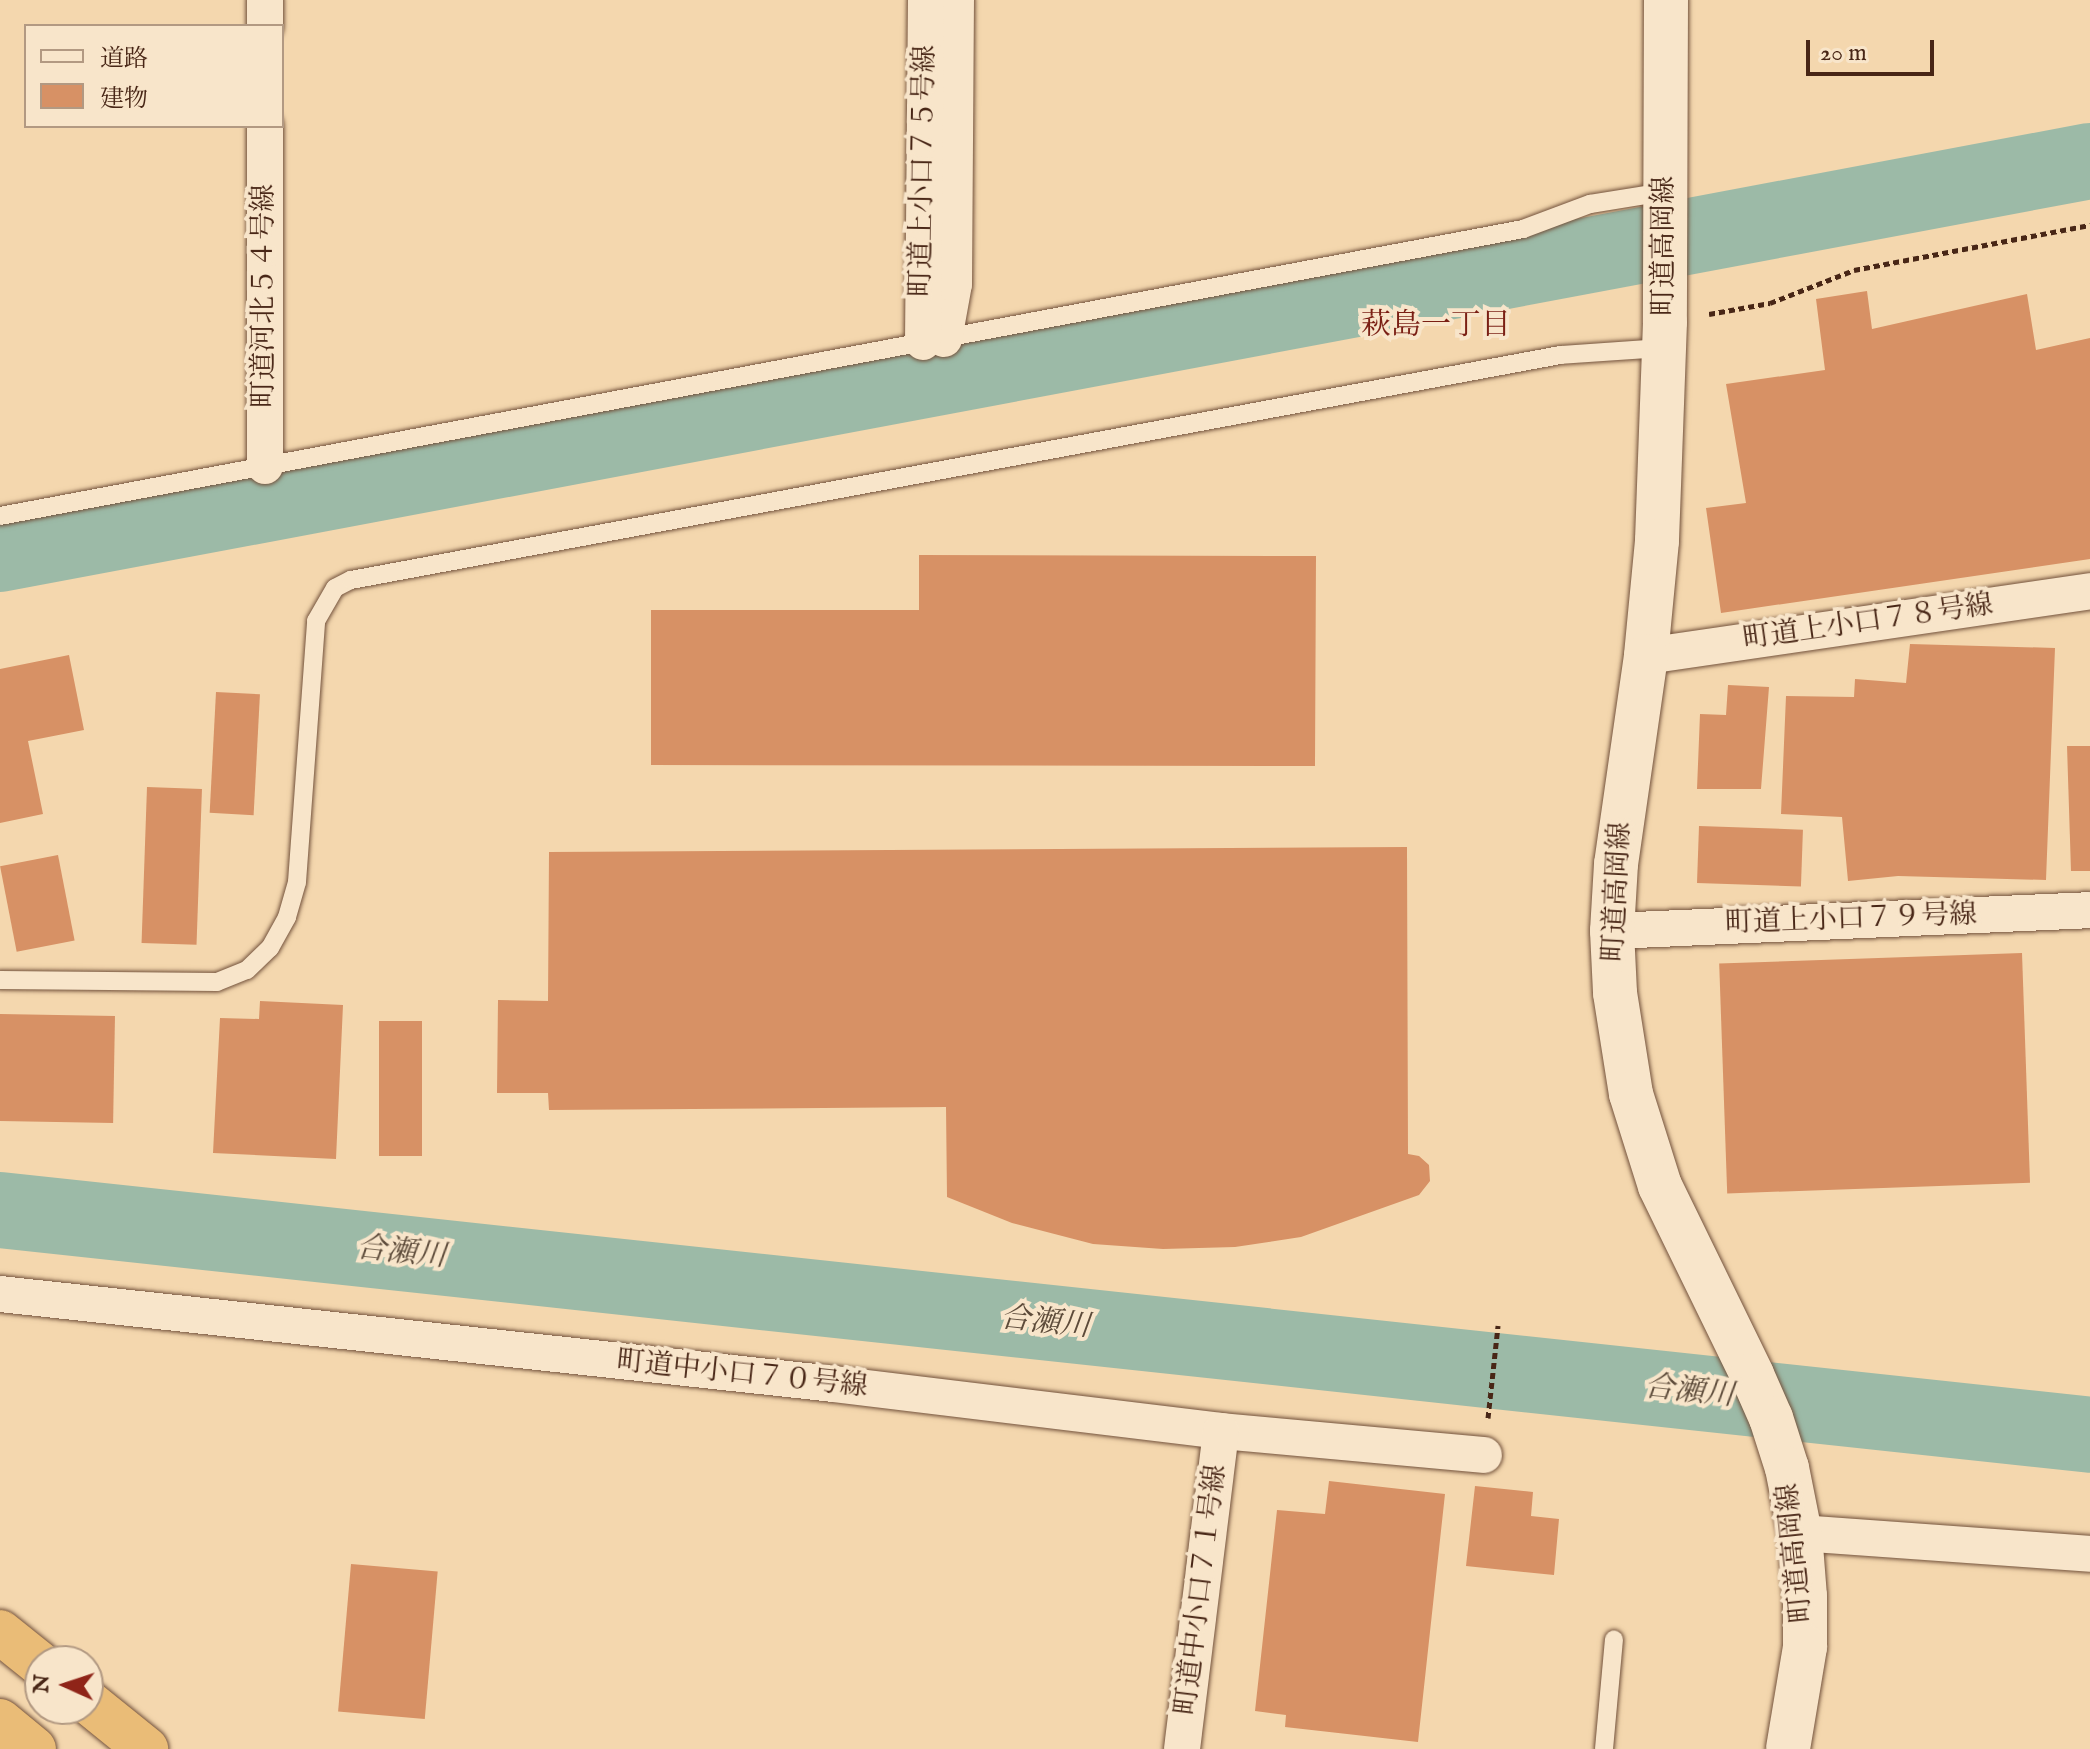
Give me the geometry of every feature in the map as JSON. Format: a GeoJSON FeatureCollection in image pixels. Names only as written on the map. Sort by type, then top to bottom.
{"type":"FeatureCollection","features":[{"type":"Feature","properties":{"kind":"highway"},"geometry":{"type":"LineString","coordinates":[[0,1632],[24,1651]]}},
{"type":"Feature","properties":{"kind":"highway"},"geometry":{"type":"LineString","coordinates":[[104,1715],[146,1749]]}},
{"type":"Feature","properties":{"kind":"highway"},"geometry":{"type":"LineString","coordinates":[[0,1721],[34,1749]]}},
{"type":"Feature","properties":{"kind":"street"},"geometry":{"type":"LineString","coordinates":[[265,0],[265,24]]}},
{"type":"Feature","properties":{"kind":"street","name":"町道上小口７５号線"},"geometry":{"type":"LineString","coordinates":[[926,0],[933,340]]}},
{"type":"Feature","properties":{"kind":"street"},"geometry":{"type":"LineString","coordinates":[[933,340],[954,284],[956,0]]}},
{"type":"Feature","properties":{"kind":"street","name":"町道高岡線"},"geometry":{"type":"LineString","coordinates":[[1666,0],[1665,317],[1657,541],[1646,656],[1619,836],[1612,931],[1615,993],[1623,1055],[1643,1137],[1682,1236],[1743,1355],[1771,1418],[1787,1468],[1800,1533],[1805,1647],[1788,1749]]}},
{"type":"Feature","properties":{"kind":"street","name":"町道河北５４号線"},"geometry":{"type":"LineString","coordinates":[[265,128],[265,466]]}},
{"type":"Feature","properties":{"kind":"street","name":"町道上小口７８号線"},"geometry":{"type":"LineString","coordinates":[[1646,656],[2090,591]]}},
{"type":"Feature","properties":{"kind":"street","name":"町道上小口７９号線"},"geometry":{"type":"LineString","coordinates":[[1612,931],[2090,910]]}},
{"type":"Feature","properties":{"kind":"street","name":"町道中小口７０号線"},"geometry":{"type":"LineString","coordinates":[[0,1294],[818,1383],[1221,1431],[1484,1455]]}},
{"type":"Feature","properties":{"kind":"street","name":"町道中小口７１号線"},"geometry":{"type":"LineString","coordinates":[[1182,1749],[1221,1431]]}},
{"type":"Feature","properties":{"kind":"street"},"geometry":{"type":"LineString","coordinates":[[1800,1533],[2090,1554]]}},
{"type":"Feature","properties":{"kind":"lane"},"geometry":{"type":"LineString","coordinates":[[0,516],[1523,229],[1590,204],[1666,204]]}},
{"type":"Feature","properties":{"kind":"lane"},"geometry":{"type":"LineString","coordinates":[[0,980],[217,982],[247,970],[270,948],[287,917],[297,882],[316,621],[335,588],[351,580],[1560,355],[1665,317]]}},
{"type":"Feature","properties":{"kind":"lane"},"geometry":{"type":"LineString","coordinates":[[1604,1749],[1614,1639]]}},
{"type":"Feature","properties":{"kind":"path"},"geometry":{"type":"LineString","coordinates":[[1665,317],[1770,303],[1854,270],[2090,225]]}},
{"type":"Feature","properties":{"kind":"path"},"geometry":{"type":"LineString","coordinates":[[1484,1455],[1498,1326]]}},
{"type":"Feature","properties":{"kind":"building"},"geometry":{"type":"Polygon","coordinates":[[[1867,291],[1872,329],[2027,294],[2036,350],[2090,338],[2090,559],[1721,613],[1706,508],[1746,503],[1726,384],[1825,370],[1816,299],[1867,291]]]}},
{"type":"Feature","properties":{"kind":"building"},"geometry":{"type":"Polygon","coordinates":[[[919,555],[1316,556],[1315,766],[651,765],[651,610],[919,610],[919,555]]]}},
{"type":"Feature","properties":{"kind":"building"},"geometry":{"type":"Polygon","coordinates":[[[1910,644],[2055,648],[2046,880],[1898,876],[1848,881],[1842,817],[1781,814],[1786,696],[1854,697],[1855,679],[1906,683],[1910,644]]]}},
{"type":"Feature","properties":{"kind":"building"},"geometry":{"type":"Polygon","coordinates":[[[69,655],[84,730],[28,741],[43,814],[0,823],[0,669],[69,655]]]}},
{"type":"Feature","properties":{"kind":"building"},"geometry":{"type":"Polygon","coordinates":[[[1728,685],[1769,687],[1761,789],[1697,789],[1700,714],[1726,715],[1728,685]]]}},
{"type":"Feature","properties":{"kind":"building"},"geometry":{"type":"Polygon","coordinates":[[[216,692],[260,694],[254,815],[210,813],[216,692]]]}},
{"type":"Feature","properties":{"kind":"building"},"geometry":{"type":"Polygon","coordinates":[[[2067,746],[2090,746],[2090,871],[2071,871],[2067,746]]]}},
{"type":"Feature","properties":{"kind":"building"},"geometry":{"type":"Polygon","coordinates":[[[147,787],[202,789],[197,945],[142,943],[147,787]]]}},
{"type":"Feature","properties":{"kind":"building"},"geometry":{"type":"Polygon","coordinates":[[[1699,826],[1803,830],[1801,887],[1697,883],[1699,826]]]}},
{"type":"Feature","properties":{"kind":"building"},"geometry":{"type":"Polygon","coordinates":[[[1407,847],[1408,1154],[1419,1156],[1429,1165],[1430,1181],[1419,1195],[1301,1237],[1235,1247],[1163,1249],[1093,1244],[1012,1223],[947,1197],[946,1107],[549,1110],[548,1093],[497,1093],[498,1000],[548,1001],[549,852],[1407,847]]]}},
{"type":"Feature","properties":{"kind":"building"},"geometry":{"type":"Polygon","coordinates":[[[58,855],[75,940],[17,952],[0,866],[58,855]]]}},
{"type":"Feature","properties":{"kind":"building"},"geometry":{"type":"Polygon","coordinates":[[[2022,953],[2030,1183],[1727,1193],[1719,964],[2022,953]]]}},
{"type":"Feature","properties":{"kind":"building"},"geometry":{"type":"Polygon","coordinates":[[[260,1001],[343,1005],[336,1159],[213,1153],[220,1018],[259,1019],[260,1001]]]}},
{"type":"Feature","properties":{"kind":"building"},"geometry":{"type":"Polygon","coordinates":[[[0,1014],[115,1016],[113,1123],[0,1121],[0,1014]]]}},
{"type":"Feature","properties":{"kind":"building"},"geometry":{"type":"Polygon","coordinates":[[[379,1021],[422,1021],[422,1156],[379,1156],[379,1021]]]}},
{"type":"Feature","properties":{"kind":"building"},"geometry":{"type":"Polygon","coordinates":[[[1329,1481],[1445,1494],[1418,1742],[1285,1727],[1286,1715],[1255,1711],[1277,1510],[1325,1514],[1329,1481]]]}},
{"type":"Feature","properties":{"kind":"building"},"geometry":{"type":"Polygon","coordinates":[[[1475,1486],[1533,1492],[1531,1516],[1559,1519],[1554,1575],[1466,1566],[1475,1486]]]}},
{"type":"Feature","properties":{"kind":"building"},"geometry":{"type":"Polygon","coordinates":[[[351,1564],[438,1572],[425,1719],[338,1711],[351,1564]]]}},
{"type":"Feature","properties":{"kind":"waterway"},"geometry":{"type":"LineString","coordinates":[[0,554],[2090,161]]}},
{"type":"Feature","properties":{"kind":"waterway","name":"合瀬川"},"geometry":{"type":"LineString","coordinates":[[0,1210],[2090,1435]]}},
{"type":"Feature","properties":{"kind":"district","name":"萩島一丁目"},"geometry":{"type":"Point","coordinates":[1436,326]}}]}
